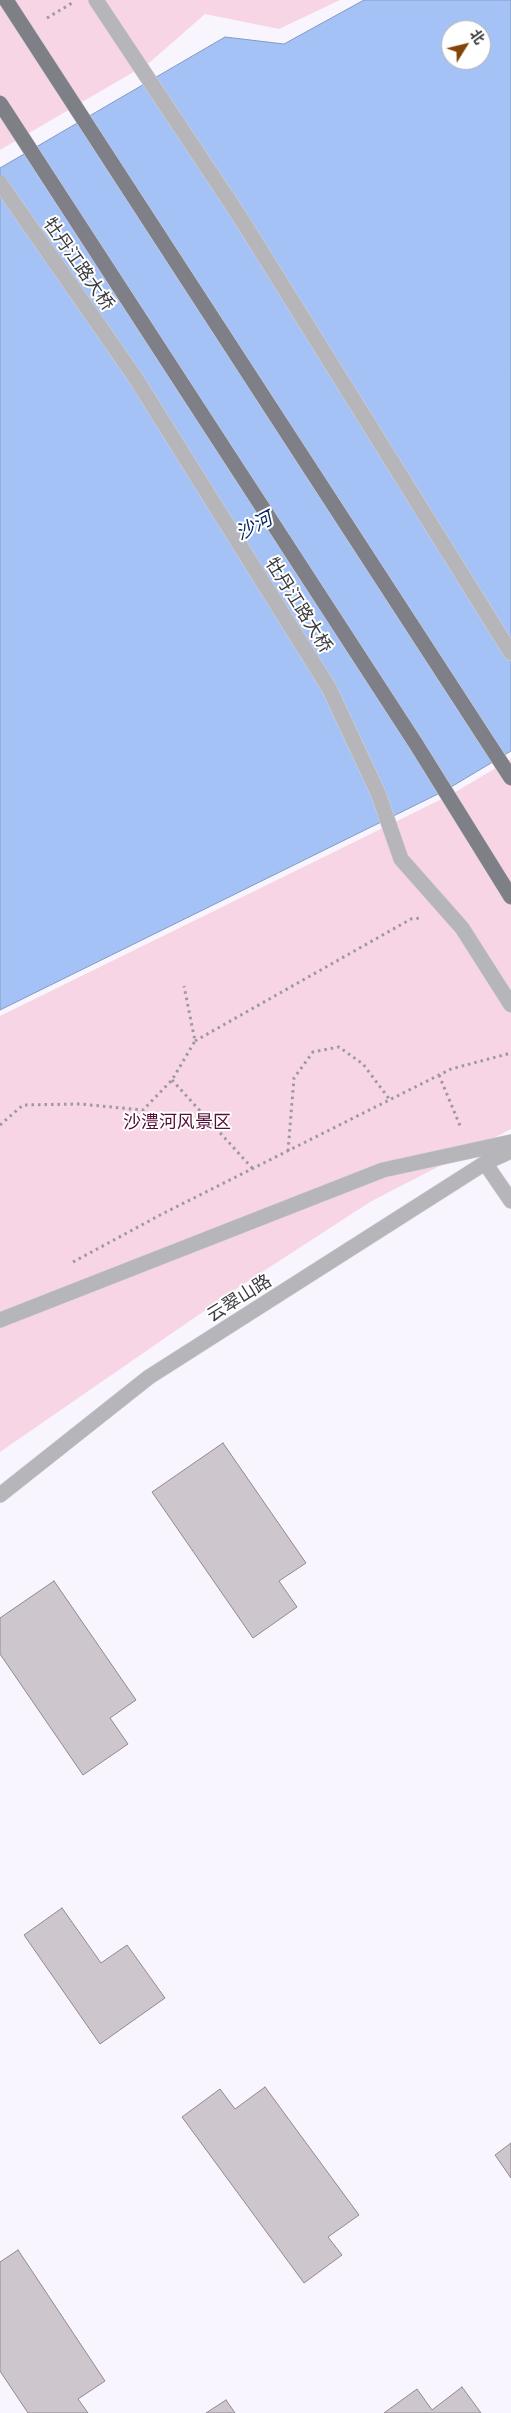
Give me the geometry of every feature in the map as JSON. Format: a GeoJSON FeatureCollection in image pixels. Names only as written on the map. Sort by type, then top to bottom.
{"type":"FeatureCollection","features":[{"type":"Feature","properties":{"kind":"main road"},"geometry":{"type":"LineString","coordinates":[[6,0],[511,778]]}},
{"type":"Feature","properties":{"kind":"main road","name":"牡丹江路大桥"},"geometry":{"type":"LineString","coordinates":[[0,103],[416,744],[511,897]]}},
{"type":"Feature","properties":{"kind":"street"},"geometry":{"type":"LineString","coordinates":[[96,0],[240,217],[511,653]]}},
{"type":"Feature","properties":{"kind":"street","name":"牡丹江路大桥"},"geometry":{"type":"LineString","coordinates":[[0,183],[135,377],[329,688],[378,793],[401,859],[462,928],[511,1006]]}},
{"type":"Feature","properties":{"kind":"street"},"geometry":{"type":"LineString","coordinates":[[0,1320],[383,1170],[511,1142]]}},
{"type":"Feature","properties":{"kind":"street","name":"云翠山路"},"geometry":{"type":"LineString","coordinates":[[0,1495],[149,1377],[485,1163],[511,1151]]}},
{"type":"Feature","properties":{"kind":"street"},"geometry":{"type":"LineString","coordinates":[[485,1163],[511,1201]]}},
{"type":"Feature","properties":{"kind":"path"},"geometry":{"type":"LineString","coordinates":[[0,1125],[23,1105],[80,1104],[142,1110],[172,1080],[195,1040],[411,919],[429,916]]}},
{"type":"Feature","properties":{"kind":"path"},"geometry":{"type":"LineString","coordinates":[[184,986],[195,1040]]}},
{"type":"Feature","properties":{"kind":"path"},"geometry":{"type":"LineString","coordinates":[[288,1151],[294,1078],[313,1052],[339,1047],[363,1064],[390,1100]]}},
{"type":"Feature","properties":{"kind":"path"},"geometry":{"type":"LineString","coordinates":[[68,1265],[451,1069],[511,1053]]}},
{"type":"Feature","properties":{"kind":"path"},"geometry":{"type":"LineString","coordinates":[[439,1075],[470,1151]]}},
{"type":"Feature","properties":{"kind":"path"},"geometry":{"type":"LineString","coordinates":[[172,1080],[253,1169]]}},
{"type":"Feature","properties":{"kind":"green space"},"geometry":{"type":"Polygon","coordinates":[[[0,0],[340,0],[279,29],[205,14],[149,63],[0,150],[0,0]]]}},
{"type":"Feature","properties":{"kind":"green space","name":"沙澧河风景区"},"geometry":{"type":"Polygon","coordinates":[[[511,759],[511,1129],[370,1202],[236,1289],[0,1452],[0,1016],[452,794],[511,759]]]}},
{"type":"Feature","properties":{"kind":"water","name":"沙河"},"geometry":{"type":"Polygon","coordinates":[[[364,0],[511,0],[511,751],[446,790],[0,1010],[0,168],[225,37],[284,44],[364,0]]]}},
{"type":"Feature","properties":{"kind":"building"},"geometry":{"type":"Polygon","coordinates":[[[223,1443],[306,1563],[279,1581],[297,1607],[253,1638],[152,1492],[223,1443]]]}},
{"type":"Feature","properties":{"kind":"building"},"geometry":{"type":"Polygon","coordinates":[[[54,1581],[136,1700],[110,1718],[128,1744],[83,1775],[0,1654],[0,1618],[54,1581]]]}},
{"type":"Feature","properties":{"kind":"building"},"geometry":{"type":"Polygon","coordinates":[[[62,1908],[101,1963],[127,1945],[165,1998],[100,2044],[24,1935],[62,1908]]]}},
{"type":"Feature","properties":{"kind":"building"},"geometry":{"type":"Polygon","coordinates":[[[265,2087],[359,2215],[328,2237],[342,2255],[304,2283],[182,2117],[220,2089],[235,2109],[265,2087]]]}},
{"type":"Feature","properties":{"kind":"building"},"geometry":{"type":"Polygon","coordinates":[[[511,2143],[511,2178],[495,2155],[511,2143]]]}},
{"type":"Feature","properties":{"kind":"building"},"geometry":{"type":"Polygon","coordinates":[[[18,2250],[105,2381],[78,2399],[88,2413],[28,2413],[0,2371],[0,2262],[18,2250]]]}},
{"type":"Feature","properties":{"kind":"building"},"geometry":{"type":"Polygon","coordinates":[[[462,2387],[481,2413],[384,2413],[417,2389],[432,2410],[462,2387]]]}},
{"type":"Feature","properties":{"kind":"building"},"geometry":{"type":"Polygon","coordinates":[[[226,2400],[235,2413],[206,2413],[226,2400]]]}}]}
